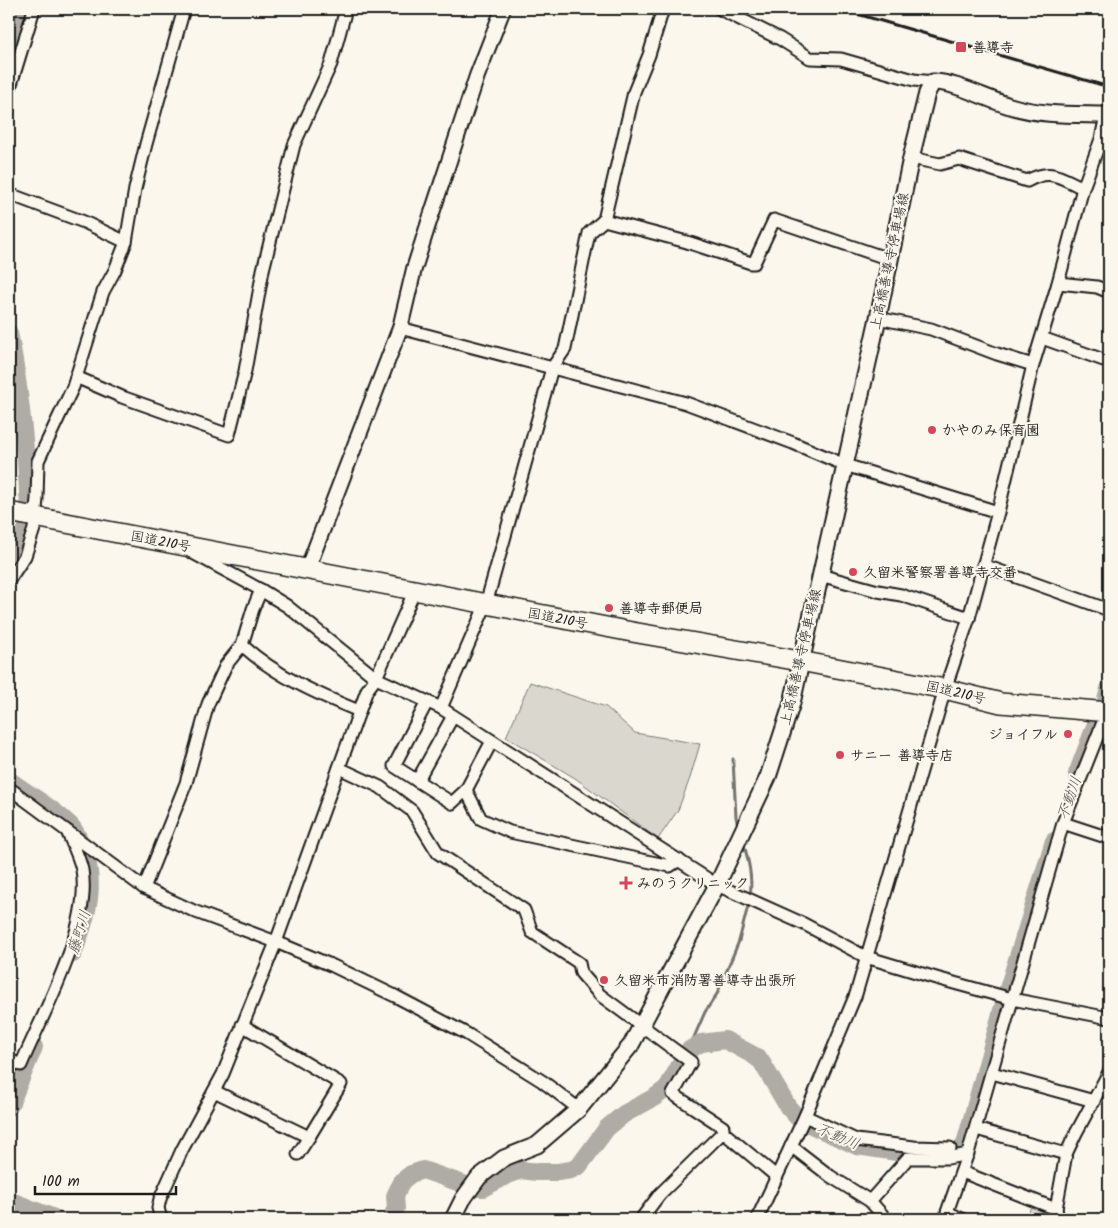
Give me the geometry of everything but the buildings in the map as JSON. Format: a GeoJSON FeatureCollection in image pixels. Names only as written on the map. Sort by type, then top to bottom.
{"type":"FeatureCollection","features":[{"type":"Feature","properties":{"kind":"highway","name":"国道210号"},"geometry":{"type":"LineString","coordinates":[[9,512],[632,632],[800,660],[945,689],[1001,703],[1109,709]]}},
{"type":"Feature","properties":{"kind":"main road"},"geometry":{"type":"LineString","coordinates":[[933,82],[947,82],[1011,107],[1049,114],[1107,115]]}},
{"type":"Feature","properties":{"kind":"main road","name":"上高橋善導寺停車場線"},"geometry":{"type":"LineString","coordinates":[[452,1219],[463,1199],[479,1177],[504,1158],[537,1145],[579,1109],[632,1045],[716,885],[768,777],[792,703],[800,660],[878,318],[911,158],[927,93],[933,82]]}},
{"type":"Feature","properties":{"kind":"street"},"geometry":{"type":"LineString","coordinates":[[9,91],[34,9]]}},
{"type":"Feature","properties":{"kind":"street"},"geometry":{"type":"LineString","coordinates":[[9,580],[25,556],[32,540],[36,518],[38,461],[73,388],[103,292],[115,270],[126,242],[135,189],[184,9]]}},
{"type":"Feature","properties":{"kind":"street"},"geometry":{"type":"LineString","coordinates":[[76,377],[122,397],[229,435],[245,371],[262,270],[294,146],[331,64],[346,9]]}},
{"type":"Feature","properties":{"kind":"street"},"geometry":{"type":"LineString","coordinates":[[307,570],[400,328],[414,269],[428,224],[477,76],[503,9]]}},
{"type":"Feature","properties":{"kind":"street"},"geometry":{"type":"LineString","coordinates":[[441,708],[486,604],[552,368],[565,349],[588,233],[604,220],[634,92],[649,55],[663,9]]}},
{"type":"Feature","properties":{"kind":"street"},"geometry":{"type":"LineString","coordinates":[[720,9],[780,39],[810,58],[841,58],[914,80],[933,82]]}},
{"type":"Feature","properties":{"kind":"street"},"geometry":{"type":"LineString","coordinates":[[757,1219],[805,1116],[856,994],[945,689],[984,566],[1033,365],[1058,283],[1083,188],[1101,139],[1107,115]]}},
{"type":"Feature","properties":{"kind":"street"},"geometry":{"type":"LineString","coordinates":[[911,158],[940,164],[959,159],[1027,181],[1039,175],[1052,174],[1083,188]]}},
{"type":"Feature","properties":{"kind":"street"},"geometry":{"type":"LineString","coordinates":[[9,194],[84,222],[126,242]]}},
{"type":"Feature","properties":{"kind":"street"},"geometry":{"type":"LineString","coordinates":[[604,220],[687,242],[751,263],[754,263],[774,220],[889,258]]}},
{"type":"Feature","properties":{"kind":"street"},"geometry":{"type":"LineString","coordinates":[[1058,283],[1097,287],[1109,292]]}},
{"type":"Feature","properties":{"kind":"street"},"geometry":{"type":"LineString","coordinates":[[878,318],[931,329],[997,354],[1033,365]]}},
{"type":"Feature","properties":{"kind":"street"},"geometry":{"type":"LineString","coordinates":[[400,328],[686,403],[793,443],[845,465],[998,512]]}},
{"type":"Feature","properties":{"kind":"street"},"geometry":{"type":"LineString","coordinates":[[1042,338],[1109,362]]}},
{"type":"Feature","properties":{"kind":"street"},"geometry":{"type":"LineString","coordinates":[[172,542],[287,606],[376,678],[441,708],[716,885],[804,924],[866,957],[1009,998],[1109,1018]]}},
{"type":"Feature","properties":{"kind":"street"},"geometry":{"type":"LineString","coordinates":[[984,566],[1109,610]]}},
{"type":"Feature","properties":{"kind":"street"},"geometry":{"type":"LineString","coordinates":[[820,575],[878,591],[901,595],[969,618]]}},
{"type":"Feature","properties":{"kind":"street"},"geometry":{"type":"LineString","coordinates":[[144,888],[186,783],[208,704],[226,665],[242,645],[242,640],[261,590]]}},
{"type":"Feature","properties":{"kind":"street"},"geometry":{"type":"LineString","coordinates":[[161,1219],[158,1208],[160,1199],[182,1150],[223,1074],[276,942],[367,690],[376,678],[415,590]]}},
{"type":"Feature","properties":{"kind":"street"},"geometry":{"type":"LineString","coordinates":[[242,645],[259,660],[291,680],[359,711]]}},
{"type":"Feature","properties":{"kind":"street"},"geometry":{"type":"LineString","coordinates":[[427,702],[394,766],[452,803],[466,790],[492,741]]}},
{"type":"Feature","properties":{"kind":"street"},"geometry":{"type":"LineString","coordinates":[[962,1219],[948,1212],[992,1074],[1009,998],[1063,823],[1109,709]]}},
{"type":"Feature","properties":{"kind":"street"},"geometry":{"type":"LineString","coordinates":[[417,781],[453,716]]}},
{"type":"Feature","properties":{"kind":"street"},"geometry":{"type":"LineString","coordinates":[[339,768],[380,787],[412,810],[438,853],[524,910],[532,932],[579,963],[581,973],[600,995],[691,1062],[673,1094],[723,1127],[723,1132],[776,1176]]}},
{"type":"Feature","properties":{"kind":"street"},"geometry":{"type":"LineString","coordinates":[[9,788],[144,888],[196,912],[333,966],[467,1034],[542,1081],[579,1109]]}},
{"type":"Feature","properties":{"kind":"street"},"geometry":{"type":"LineString","coordinates":[[466,790],[481,819],[510,832],[670,866],[679,860]]}},
{"type":"Feature","properties":{"kind":"street"},"geometry":{"type":"LineString","coordinates":[[1063,823],[1109,838]]}},
{"type":"Feature","properties":{"kind":"street"},"geometry":{"type":"LineString","coordinates":[[9,1060],[21,1065],[47,1008],[76,931],[82,900],[82,870],[70,832]]}},
{"type":"Feature","properties":{"kind":"street"},"geometry":{"type":"LineString","coordinates":[[242,1025],[341,1084],[298,1154]]}},
{"type":"Feature","properties":{"kind":"street"},"geometry":{"type":"LineString","coordinates":[[962,1172],[1057,1214],[1066,1154],[1109,1072]]}},
{"type":"Feature","properties":{"kind":"street"},"geometry":{"type":"LineString","coordinates":[[992,1074],[1094,1101]]}},
{"type":"Feature","properties":{"kind":"street"},"geometry":{"type":"LineString","coordinates":[[214,1091],[309,1137]]}},
{"type":"Feature","properties":{"kind":"street"},"geometry":{"type":"LineString","coordinates":[[805,1116],[856,1140],[914,1147],[950,1148]]}},
{"type":"Feature","properties":{"kind":"street"},"geometry":{"type":"LineString","coordinates":[[976,1129],[1066,1154]]}},
{"type":"Feature","properties":{"kind":"street"},"geometry":{"type":"LineString","coordinates":[[641,1219],[660,1194],[723,1132]]}},
{"type":"Feature","properties":{"kind":"street"},"geometry":{"type":"LineString","coordinates":[[791,1146],[830,1176],[870,1201],[886,1219]]}},
{"type":"Feature","properties":{"kind":"street"},"geometry":{"type":"LineString","coordinates":[[870,1201],[908,1158],[948,1158],[968,1154]]}},
{"type":"Feature","properties":{"kind":"shaded area"},"geometry":{"type":"Polygon","coordinates":[[[530,682],[606,707],[635,733],[700,744],[678,810],[658,839],[575,778],[506,737],[530,682]]]}},
{"type":"Feature","properties":{"kind":"shaded area"},"geometry":{"type":"Polygon","coordinates":[[[1032,1204],[1051,1208],[1050,1219],[1026,1219],[1032,1204]]]}},
{"type":"Feature","properties":{"kind":"waterway","name":"藤町川"},"geometry":{"type":"LineString","coordinates":[[9,41],[20,9]]}},
{"type":"Feature","properties":{"kind":"waterway","name":"藤町川"},"geometry":{"type":"LineString","coordinates":[[9,333],[17,377],[29,509]]}},
{"type":"Feature","properties":{"kind":"waterway","name":"藤町川"},"geometry":{"type":"LineString","coordinates":[[9,566],[19,549],[28,524]]}},
{"type":"Feature","properties":{"kind":"waterway","name":"不動川"},"geometry":{"type":"LineString","coordinates":[[1106,700],[1109,689]]}},
{"type":"Feature","properties":{"kind":"waterway","name":"不動川"},"geometry":{"type":"LineString","coordinates":[[1077,774],[1099,716]]}},
{"type":"Feature","properties":{"kind":"waterway"},"geometry":{"type":"LineString","coordinates":[[733,759],[738,826]]}},
{"type":"Feature","properties":{"kind":"waterway","name":"藤町川"},"geometry":{"type":"LineString","coordinates":[[9,780],[64,819],[74,830],[82,846],[89,873],[89,900],[83,927],[73,954]]}},
{"type":"Feature","properties":{"kind":"waterway"},"geometry":{"type":"LineString","coordinates":[[743,841],[750,875],[750,896]]}},
{"type":"Feature","properties":{"kind":"waterway","name":"不動川"},"geometry":{"type":"LineString","coordinates":[[391,1219],[396,1208],[395,1196],[402,1181],[411,1174],[423,1170],[475,1188],[483,1188],[521,1170],[558,1172],[571,1170],[579,1166],[607,1128],[624,1114],[667,1088],[688,1051],[701,1043],[725,1040],[761,1061],[788,1107],[797,1117],[807,1123],[857,1146],[910,1154],[942,1153],[961,1150],[965,1144],[1007,992],[1054,841]]}},
{"type":"Feature","properties":{"kind":"waterway"},"geometry":{"type":"LineString","coordinates":[[688,1051],[705,1012],[717,994],[739,941],[749,902]]}},
{"type":"Feature","properties":{"kind":"waterway","name":"藤町川"},"geometry":{"type":"LineString","coordinates":[[9,1107],[34,1047]]}},
{"type":"Feature","properties":{"kind":"waterway","name":"藤町川"},"geometry":{"type":"LineString","coordinates":[[9,1200],[57,1219]]}},
{"type":"Feature","properties":{"kind":"railway"},"geometry":{"type":"LineString","coordinates":[[840,9],[1109,87]]}},
{"type":"Feature","properties":{"kind":"place","name":"善導寺"},"geometry":{"type":"Point","coordinates":[961,47]}},
{"type":"Feature","properties":{"kind":"place","name":"かやのみ保育園"},"geometry":{"type":"Point","coordinates":[932,430]}},
{"type":"Feature","properties":{"kind":"place","name":"久留米警察署善導寺交番"},"geometry":{"type":"Point","coordinates":[853,572]}},
{"type":"Feature","properties":{"kind":"place","name":"善導寺郵便局"},"geometry":{"type":"Point","coordinates":[609,608]}},
{"type":"Feature","properties":{"kind":"place","name":"ジョイフル"},"geometry":{"type":"Point","coordinates":[1068,734]}},
{"type":"Feature","properties":{"kind":"place","name":"サニー 善導寺店"},"geometry":{"type":"Point","coordinates":[840,755]}},
{"type":"Feature","properties":{"kind":"place","name":"みのうクリニック"},"geometry":{"type":"Point","coordinates":[626,883]}},
{"type":"Feature","properties":{"kind":"place","name":"久留米市消防署善導寺出張所"},"geometry":{"type":"Point","coordinates":[604,980]}}]}
